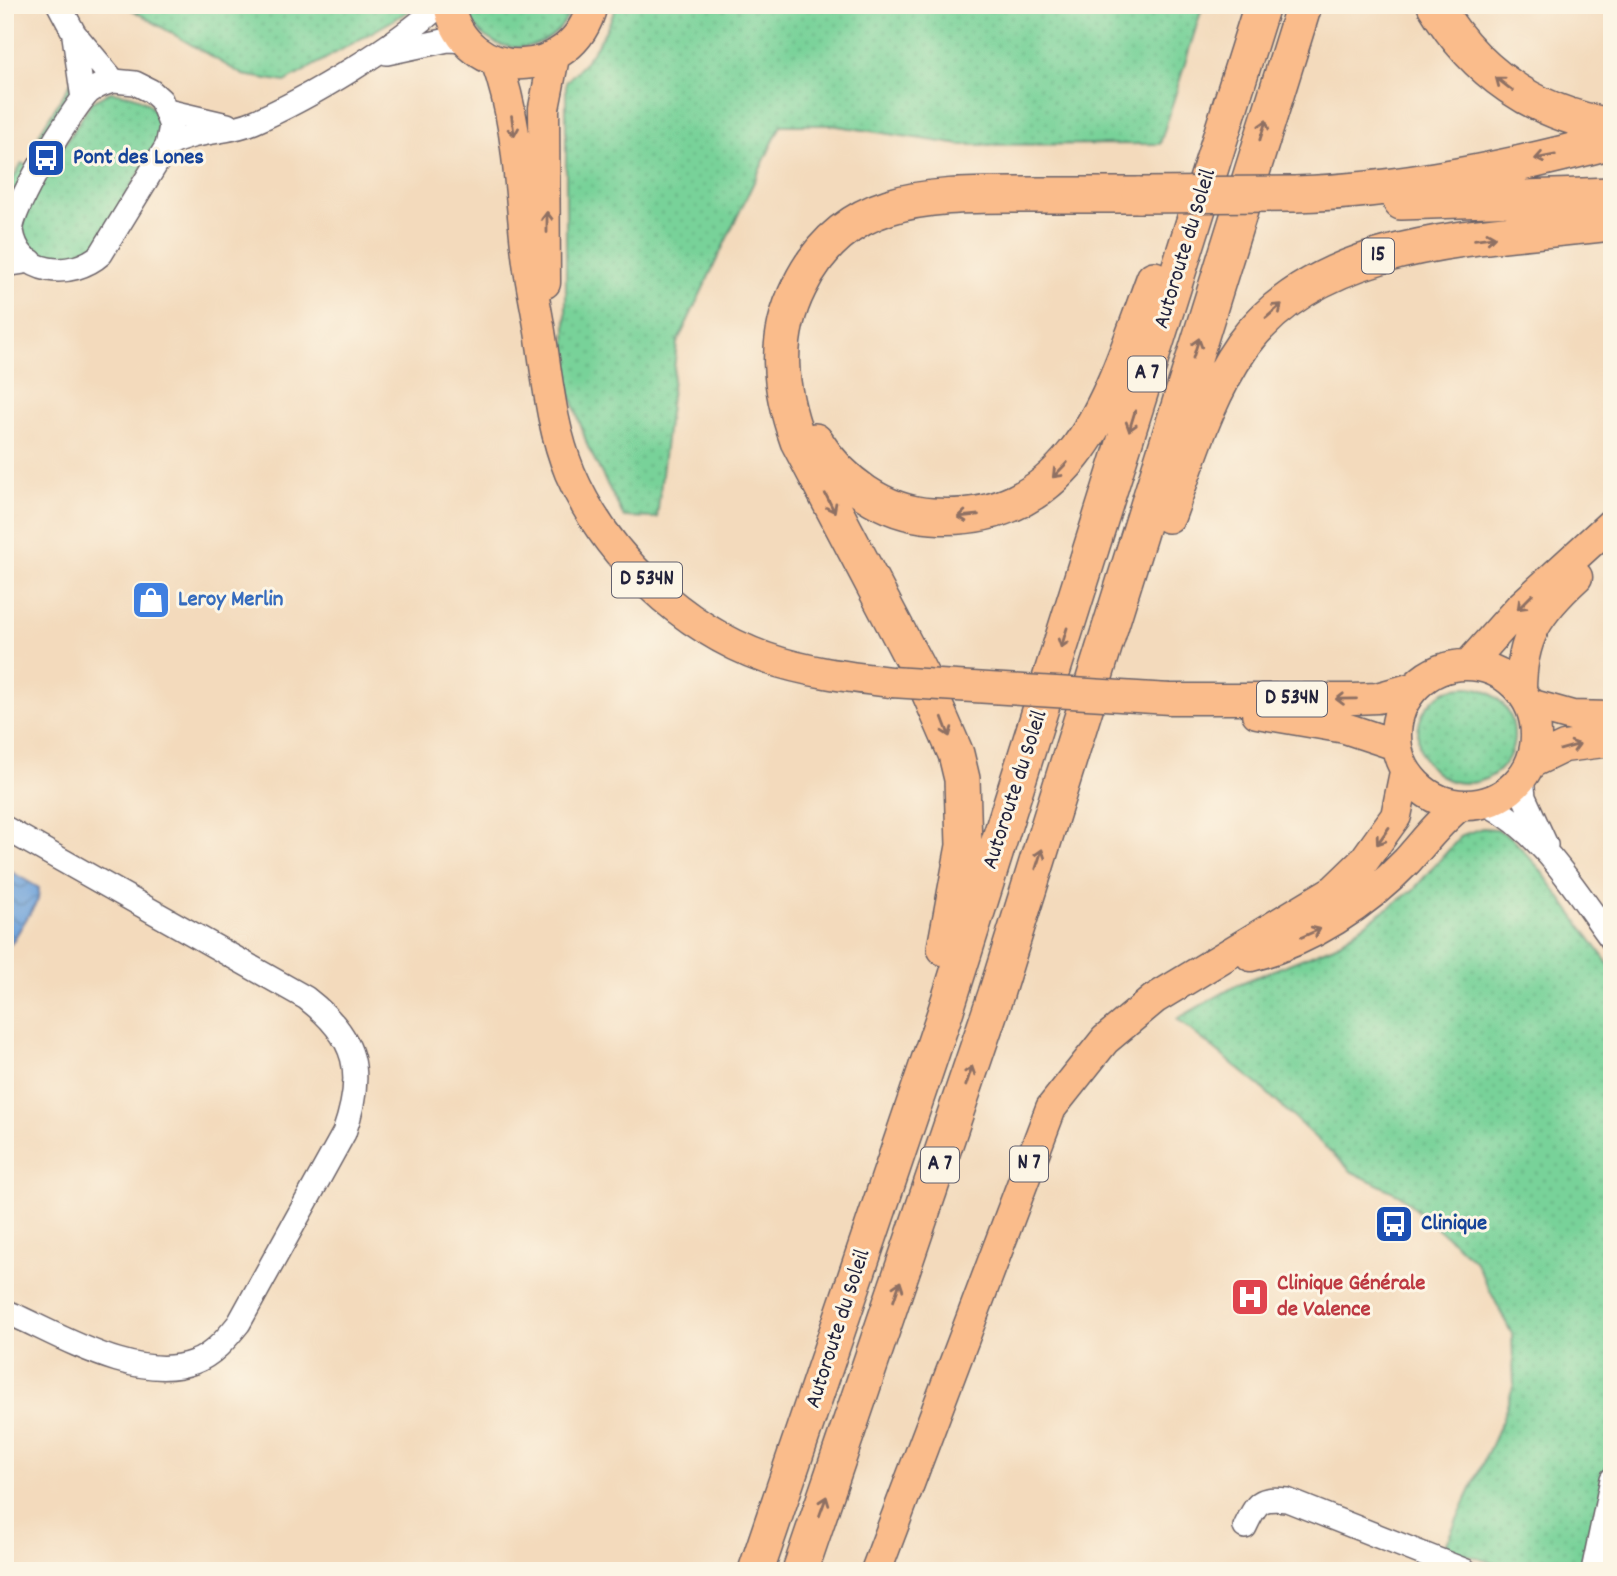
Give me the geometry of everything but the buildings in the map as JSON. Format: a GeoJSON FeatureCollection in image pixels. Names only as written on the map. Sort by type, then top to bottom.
{"type":"FeatureCollection","features":[{"type":"Feature","properties":{"kind":"highway"},"geometry":{"type":"LineString","coordinates":[[1139,200],[944,208],[889,219],[846,243],[826,266],[809,292],[797,321],[794,339],[793,358],[798,401],[812,436],[825,457],[864,493],[894,508],[924,516],[950,518],[993,511],[1032,494],[1056,474],[1091,433],[1109,401],[1175,219],[1262,5]]}},
{"type":"Feature","properties":{"kind":"highway","name":"Autoroute du Soleil"},"geometry":{"type":"LineString","coordinates":[[756,1571],[858,1274],[1031,744],[1262,5]]}},
{"type":"Feature","properties":{"kind":"highway","name":"Autoroute du Soleil"},"geometry":{"type":"LineString","coordinates":[[800,1571],[943,1154],[1077,741],[1304,5]]}},
{"type":"Feature","properties":{"kind":"highway"},"geometry":{"type":"LineString","coordinates":[[1435,5],[1476,59],[1520,95],[1570,118],[1612,127]]}},
{"type":"Feature","properties":{"kind":"highway"},"geometry":{"type":"LineString","coordinates":[[1294,199],[1379,189],[1612,141]]}},
{"type":"Feature","properties":{"kind":"highway"},"geometry":{"type":"LineString","coordinates":[[858,1274],[893,1118],[945,947],[959,883],[964,814],[962,779],[944,722],[799,441],[788,413],[780,368],[788,312],[803,277],[830,242],[860,218],[898,203],[959,195],[1139,200],[1612,195]]}},
{"type":"Feature","properties":{"kind":"highway","name":"15"},"geometry":{"type":"LineString","coordinates":[[1077,741],[1209,407],[1242,345],[1277,307],[1341,267],[1374,257],[1439,244],[1612,223]]}},
{"type":"Feature","properties":{"kind":"main road"},"geometry":{"type":"LineString","coordinates":[[449,5],[457,29],[466,41],[495,61],[515,65],[535,64],[554,57],[581,34],[592,5]]}},
{"type":"Feature","properties":{"kind":"main road","name":"D 534N"},"geometry":{"type":"LineString","coordinates":[[542,339],[547,257],[544,108],[554,57]]}},
{"type":"Feature","properties":{"kind":"main road","name":"D 534N"},"geometry":{"type":"LineString","coordinates":[[495,61],[514,123],[527,257],[542,339],[548,400],[570,471],[586,506],[609,541],[687,616],[724,638],[765,657],[811,670],[891,682],[1170,699],[1377,698],[1413,688]]}},
{"type":"Feature","properties":{"kind":"main road"},"geometry":{"type":"LineString","coordinates":[[1469,664],[1519,608],[1612,523]]}},
{"type":"Feature","properties":{"kind":"main road"},"geometry":{"type":"LineString","coordinates":[[1526,771],[1537,733],[1525,697],[1524,646],[1533,627],[1562,591],[1612,549]]}},
{"type":"Feature","properties":{"kind":"main road"},"geometry":{"type":"LineString","coordinates":[[1612,717],[1572,716],[1525,697],[1507,677],[1489,668],[1469,664],[1439,671],[1413,688],[1402,705],[1396,724],[1401,758],[1429,794],[1472,804],[1506,793],[1526,771],[1564,747],[1612,741]]}},
{"type":"Feature","properties":{"kind":"main road","name":"D 534N"},"geometry":{"type":"LineString","coordinates":[[1170,699],[1346,728],[1401,758]]}},
{"type":"Feature","properties":{"kind":"main road","name":"N 7"},"geometry":{"type":"LineString","coordinates":[[876,1571],[1051,1108],[1105,1040],[1154,999],[1200,968],[1297,914],[1334,890],[1363,862],[1396,816],[1401,758]]}},
{"type":"Feature","properties":{"kind":"main road","name":"N 7"},"geometry":{"type":"LineString","coordinates":[[1200,968],[1262,953],[1318,930],[1351,909],[1472,804]]}},
{"type":"Feature","properties":{"kind":"street"},"geometry":{"type":"LineString","coordinates":[[59,5],[74,33],[114,81]]}},
{"type":"Feature","properties":{"kind":"street"},"geometry":{"type":"LineString","coordinates":[[167,146],[191,136],[251,123],[274,112],[370,57],[440,5]]}},
{"type":"Feature","properties":{"kind":"street"},"geometry":{"type":"LineString","coordinates":[[74,33],[83,99]]}},
{"type":"Feature","properties":{"kind":"street"},"geometry":{"type":"LineString","coordinates":[[370,57],[420,44],[466,41]]}},
{"type":"Feature","properties":{"kind":"street"},"geometry":{"type":"LineString","coordinates":[[114,81],[135,83],[151,91],[167,111],[171,126],[167,146],[101,254],[91,263],[67,272],[45,269],[31,261],[9,234],[22,195],[83,99],[102,84],[114,81]]}},
{"type":"Feature","properties":{"kind":"street"},"geometry":{"type":"LineString","coordinates":[[167,111],[234,127]]}},
{"type":"Feature","properties":{"kind":"street"},"geometry":{"type":"LineString","coordinates":[[5,265],[31,261]]}},
{"type":"Feature","properties":{"kind":"street"},"geometry":{"type":"LineString","coordinates":[[1526,771],[1524,797],[1550,855]]}},
{"type":"Feature","properties":{"kind":"street"},"geometry":{"type":"LineString","coordinates":[[1472,804],[1512,818],[1550,855],[1612,940]]}},
{"type":"Feature","properties":{"kind":"street"},"geometry":{"type":"LineString","coordinates":[[5,828],[306,999],[327,1015],[346,1036],[353,1055],[356,1082],[353,1107],[344,1133],[239,1323],[217,1347],[196,1362],[169,1368],[148,1368],[114,1358],[5,1311]]}},
{"type":"Feature","properties":{"kind":"street"},"geometry":{"type":"LineString","coordinates":[[1593,1571],[1612,1479]]}},
{"type":"Feature","properties":{"kind":"street"},"geometry":{"type":"LineString","coordinates":[[1244,1527],[1255,1505],[1268,1498],[1287,1500],[1466,1571]]}},
{"type":"Feature","properties":{"kind":"green space"},"geometry":{"type":"Polygon","coordinates":[[[124,5],[413,5],[409,11],[285,82],[243,75],[124,5]]]}},
{"type":"Feature","properties":{"kind":"green space"},"geometry":{"type":"Polygon","coordinates":[[[465,5],[573,5],[564,23],[551,36],[535,44],[518,47],[501,45],[486,37],[473,24],[465,5]]]}},
{"type":"Feature","properties":{"kind":"green space"},"geometry":{"type":"Polygon","coordinates":[[[617,5],[1203,5],[1160,144],[961,145],[831,125],[781,125],[677,343],[657,518],[624,517],[588,447],[566,381],[566,82],[596,46],[617,5]]]}},
{"type":"Feature","properties":{"kind":"green space"},"geometry":{"type":"Polygon","coordinates":[[[75,76],[76,87],[48,139],[39,134],[75,76]]]}},
{"type":"Feature","properties":{"kind":"green space"},"geometry":{"type":"Polygon","coordinates":[[[110,92],[132,96],[148,103],[157,117],[159,140],[95,247],[84,257],[50,261],[31,249],[23,229],[27,204],[91,103],[110,92]]]}},
{"type":"Feature","properties":{"kind":"green space"},"geometry":{"type":"Polygon","coordinates":[[[22,163],[31,168],[16,189],[5,193],[22,163]]]}},
{"type":"Feature","properties":{"kind":"green space"},"geometry":{"type":"Polygon","coordinates":[[[1466,687],[1484,691],[1500,701],[1510,717],[1514,735],[1510,753],[1500,769],[1484,779],[1466,783],[1448,779],[1432,769],[1422,753],[1418,735],[1422,717],[1432,701],[1448,691],[1466,687]]]}},
{"type":"Feature","properties":{"kind":"green space"},"geometry":{"type":"Polygon","coordinates":[[[1482,828],[1497,829],[1512,838],[1539,868],[1612,969],[1612,1571],[1519,1571],[1444,1548],[1501,1423],[1514,1384],[1512,1334],[1475,1261],[1400,1195],[1352,1172],[1261,1087],[1177,1019],[1241,983],[1334,946],[1413,890],[1462,835],[1482,828]]]}},
{"type":"Feature","properties":{"kind":"water"},"geometry":{"type":"Polygon","coordinates":[[[5,868],[39,888],[38,900],[11,944],[5,944],[5,868]]]}},
{"type":"Feature","properties":{"kind":"place","name":"Pont des Lones"},"geometry":{"type":"Point","coordinates":[46,158]}},
{"type":"Feature","properties":{"kind":"place","name":"Leroy Merlin"},"geometry":{"type":"Point","coordinates":[151,600]}},
{"type":"Feature","properties":{"kind":"place","name":"Clinique"},"geometry":{"type":"Point","coordinates":[1394,1224]}},
{"type":"Feature","properties":{"kind":"place","name":"Clinique Générale de Valence"},"geometry":{"type":"Point","coordinates":[1250,1297]}}]}
